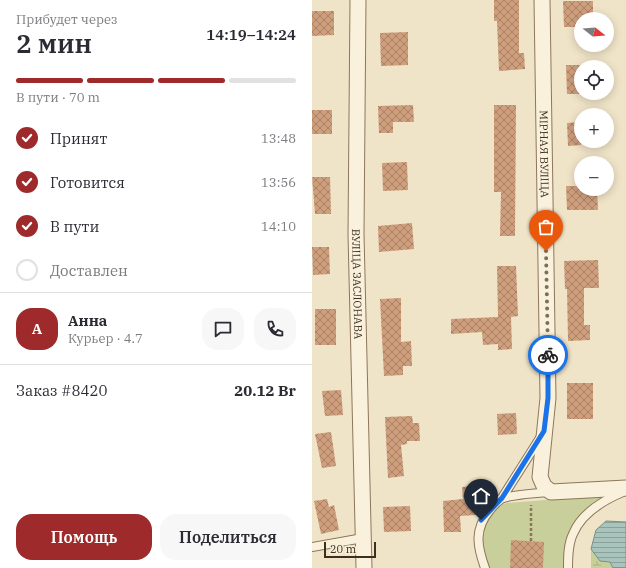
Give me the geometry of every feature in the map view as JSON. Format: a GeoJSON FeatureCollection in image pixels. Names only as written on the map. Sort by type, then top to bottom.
{"type":"FeatureCollection","features":[{"type":"Feature","properties":{"kind":"street","name":"ВУЛІЦА ЗАСЛОНАВА"},"geometry":{"type":"LineString","coordinates":[[358,0],[356,234],[364,568]]}},
{"type":"Feature","properties":{"kind":"street","name":"МІРНАЯ ВУЛІЦА"},"geometry":{"type":"LineString","coordinates":[[542,0],[548,398],[540,477],[544,486],[551,492]]}},
{"type":"Feature","properties":{"kind":"street"},"geometry":{"type":"LineString","coordinates":[[551,492],[626,489]]}},
{"type":"Feature","properties":{"kind":"lane"},"geometry":{"type":"LineString","coordinates":[[485,568],[478,550],[478,534],[481,520],[502,498],[544,431]]}},
{"type":"Feature","properties":{"kind":"lane"},"geometry":{"type":"LineString","coordinates":[[568,568],[568,551],[572,534],[582,520],[608,499],[626,489]]}},
{"type":"Feature","properties":{"kind":"lane"},"geometry":{"type":"LineString","coordinates":[[502,498],[551,492]]}},
{"type":"Feature","properties":{"kind":"lane"},"geometry":{"type":"LineString","coordinates":[[312,547],[363,538]]}},
{"type":"Feature","properties":{"kind":"path"},"geometry":{"type":"LineString","coordinates":[[530,541],[531,494]]}},
{"type":"Feature","properties":{"kind":"green space"},"geometry":{"type":"Polygon","coordinates":[[[618,494],[607,499],[573,534],[568,568],[485,568],[478,534],[493,507],[507,503],[618,494]]]}},
{"type":"Feature","properties":{"kind":"green space"},"geometry":{"type":"Polygon","coordinates":[[[591,549],[600,560],[610,562],[613,568],[591,568],[591,549]]]}},
{"type":"Feature","properties":{"kind":"water"},"geometry":{"type":"Polygon","coordinates":[[[606,521],[626,522],[626,568],[613,568],[610,562],[600,561],[591,549],[596,530],[606,521]]]}},
{"type":"Feature","properties":{"kind":"building"},"geometry":{"type":"Polygon","coordinates":[[[494,0],[519,0],[519,53],[524,53],[525,69],[499,71],[497,21],[494,21],[494,0]]]}},
{"type":"Feature","properties":{"kind":"building"},"geometry":{"type":"Polygon","coordinates":[[[563,1],[593,1],[593,12],[574,12],[574,27],[564,27],[563,1]]]}},
{"type":"Feature","properties":{"kind":"building"},"geometry":{"type":"Polygon","coordinates":[[[312,11],[334,11],[334,35],[312,36],[312,11]]]}},
{"type":"Feature","properties":{"kind":"building"},"geometry":{"type":"Polygon","coordinates":[[[408,32],[408,65],[381,66],[380,33],[408,32]]]}},
{"type":"Feature","properties":{"kind":"building"},"geometry":{"type":"Polygon","coordinates":[[[566,65],[574,65],[574,94],[567,94],[566,65]]]}},
{"type":"Feature","properties":{"kind":"building"},"geometry":{"type":"Polygon","coordinates":[[[413,105],[414,122],[393,122],[393,133],[379,133],[378,106],[413,105]]]}},
{"type":"Feature","properties":{"kind":"building"},"geometry":{"type":"Polygon","coordinates":[[[494,105],[516,105],[515,236],[500,236],[501,192],[494,192],[494,105]]]}},
{"type":"Feature","properties":{"kind":"building"},"geometry":{"type":"Polygon","coordinates":[[[312,110],[332,110],[332,134],[312,134],[312,110]]]}},
{"type":"Feature","properties":{"kind":"building"},"geometry":{"type":"Polygon","coordinates":[[[574,122],[574,146],[568,146],[567,123],[574,122]]]}},
{"type":"Feature","properties":{"kind":"building"},"geometry":{"type":"Polygon","coordinates":[[[407,162],[408,190],[383,191],[382,163],[407,162]]]}},
{"type":"Feature","properties":{"kind":"building"},"geometry":{"type":"Polygon","coordinates":[[[312,177],[330,177],[331,214],[315,214],[312,177]]]}},
{"type":"Feature","properties":{"kind":"building"},"geometry":{"type":"Polygon","coordinates":[[[566,186],[574,186],[574,196],[597,196],[598,210],[567,210],[566,186]]]}},
{"type":"Feature","properties":{"kind":"building"},"geometry":{"type":"Polygon","coordinates":[[[412,223],[414,249],[379,252],[378,226],[412,223]]]}},
{"type":"Feature","properties":{"kind":"building"},"geometry":{"type":"Polygon","coordinates":[[[312,247],[329,247],[330,274],[313,275],[312,247]]]}},
{"type":"Feature","properties":{"kind":"building"},"geometry":{"type":"Polygon","coordinates":[[[598,260],[599,288],[584,288],[584,325],[590,325],[590,340],[568,341],[567,289],[565,289],[564,261],[598,260]]]}},
{"type":"Feature","properties":{"kind":"building"},"geometry":{"type":"Polygon","coordinates":[[[497,266],[516,266],[518,316],[511,317],[512,349],[498,350],[498,344],[483,345],[482,332],[451,334],[451,319],[498,317],[497,266]]]}},
{"type":"Feature","properties":{"kind":"building"},"geometry":{"type":"Polygon","coordinates":[[[401,298],[401,342],[411,341],[412,366],[403,366],[403,375],[384,376],[380,299],[401,298]]]}},
{"type":"Feature","properties":{"kind":"building"},"geometry":{"type":"Polygon","coordinates":[[[315,309],[336,309],[336,345],[315,345],[315,309]]]}},
{"type":"Feature","properties":{"kind":"building"},"geometry":{"type":"Polygon","coordinates":[[[567,383],[593,383],[593,419],[567,419],[567,383]]]}},
{"type":"Feature","properties":{"kind":"building"},"geometry":{"type":"Polygon","coordinates":[[[341,390],[343,415],[325,416],[322,391],[341,390]]]}},
{"type":"Feature","properties":{"kind":"building"},"geometry":{"type":"Polygon","coordinates":[[[516,413],[517,434],[498,435],[497,414],[516,413]]]}},
{"type":"Feature","properties":{"kind":"building"},"geometry":{"type":"Polygon","coordinates":[[[412,416],[413,423],[419,423],[420,441],[407,441],[407,444],[401,445],[404,476],[388,478],[385,417],[412,416]]]}},
{"type":"Feature","properties":{"kind":"building"},"geometry":{"type":"Polygon","coordinates":[[[331,432],[336,466],[322,468],[315,434],[331,432]]]}},
{"type":"Feature","properties":{"kind":"building"},"geometry":{"type":"Polygon","coordinates":[[[476,486],[476,515],[460,516],[461,532],[444,532],[443,501],[463,499],[462,487],[476,486]]]}},
{"type":"Feature","properties":{"kind":"building"},"geometry":{"type":"Polygon","coordinates":[[[327,499],[329,507],[334,505],[339,530],[321,534],[314,501],[327,499]]]}},
{"type":"Feature","properties":{"kind":"building"},"geometry":{"type":"Polygon","coordinates":[[[410,506],[411,531],[384,532],[383,507],[410,506]]]}},
{"type":"Feature","properties":{"kind":"building"},"geometry":{"type":"Polygon","coordinates":[[[511,540],[544,542],[543,568],[510,568],[511,540]]]}},
{"type":"Feature","properties":{"kind":"way so far"},"geometry":{"type":"LineString","coordinates":[[546,251],[548,355]]}},
{"type":"Feature","properties":{"kind":"route"},"geometry":{"type":"LineString","coordinates":[[481,520],[502,498],[544,431],[548,398],[548,355]]}}]}
